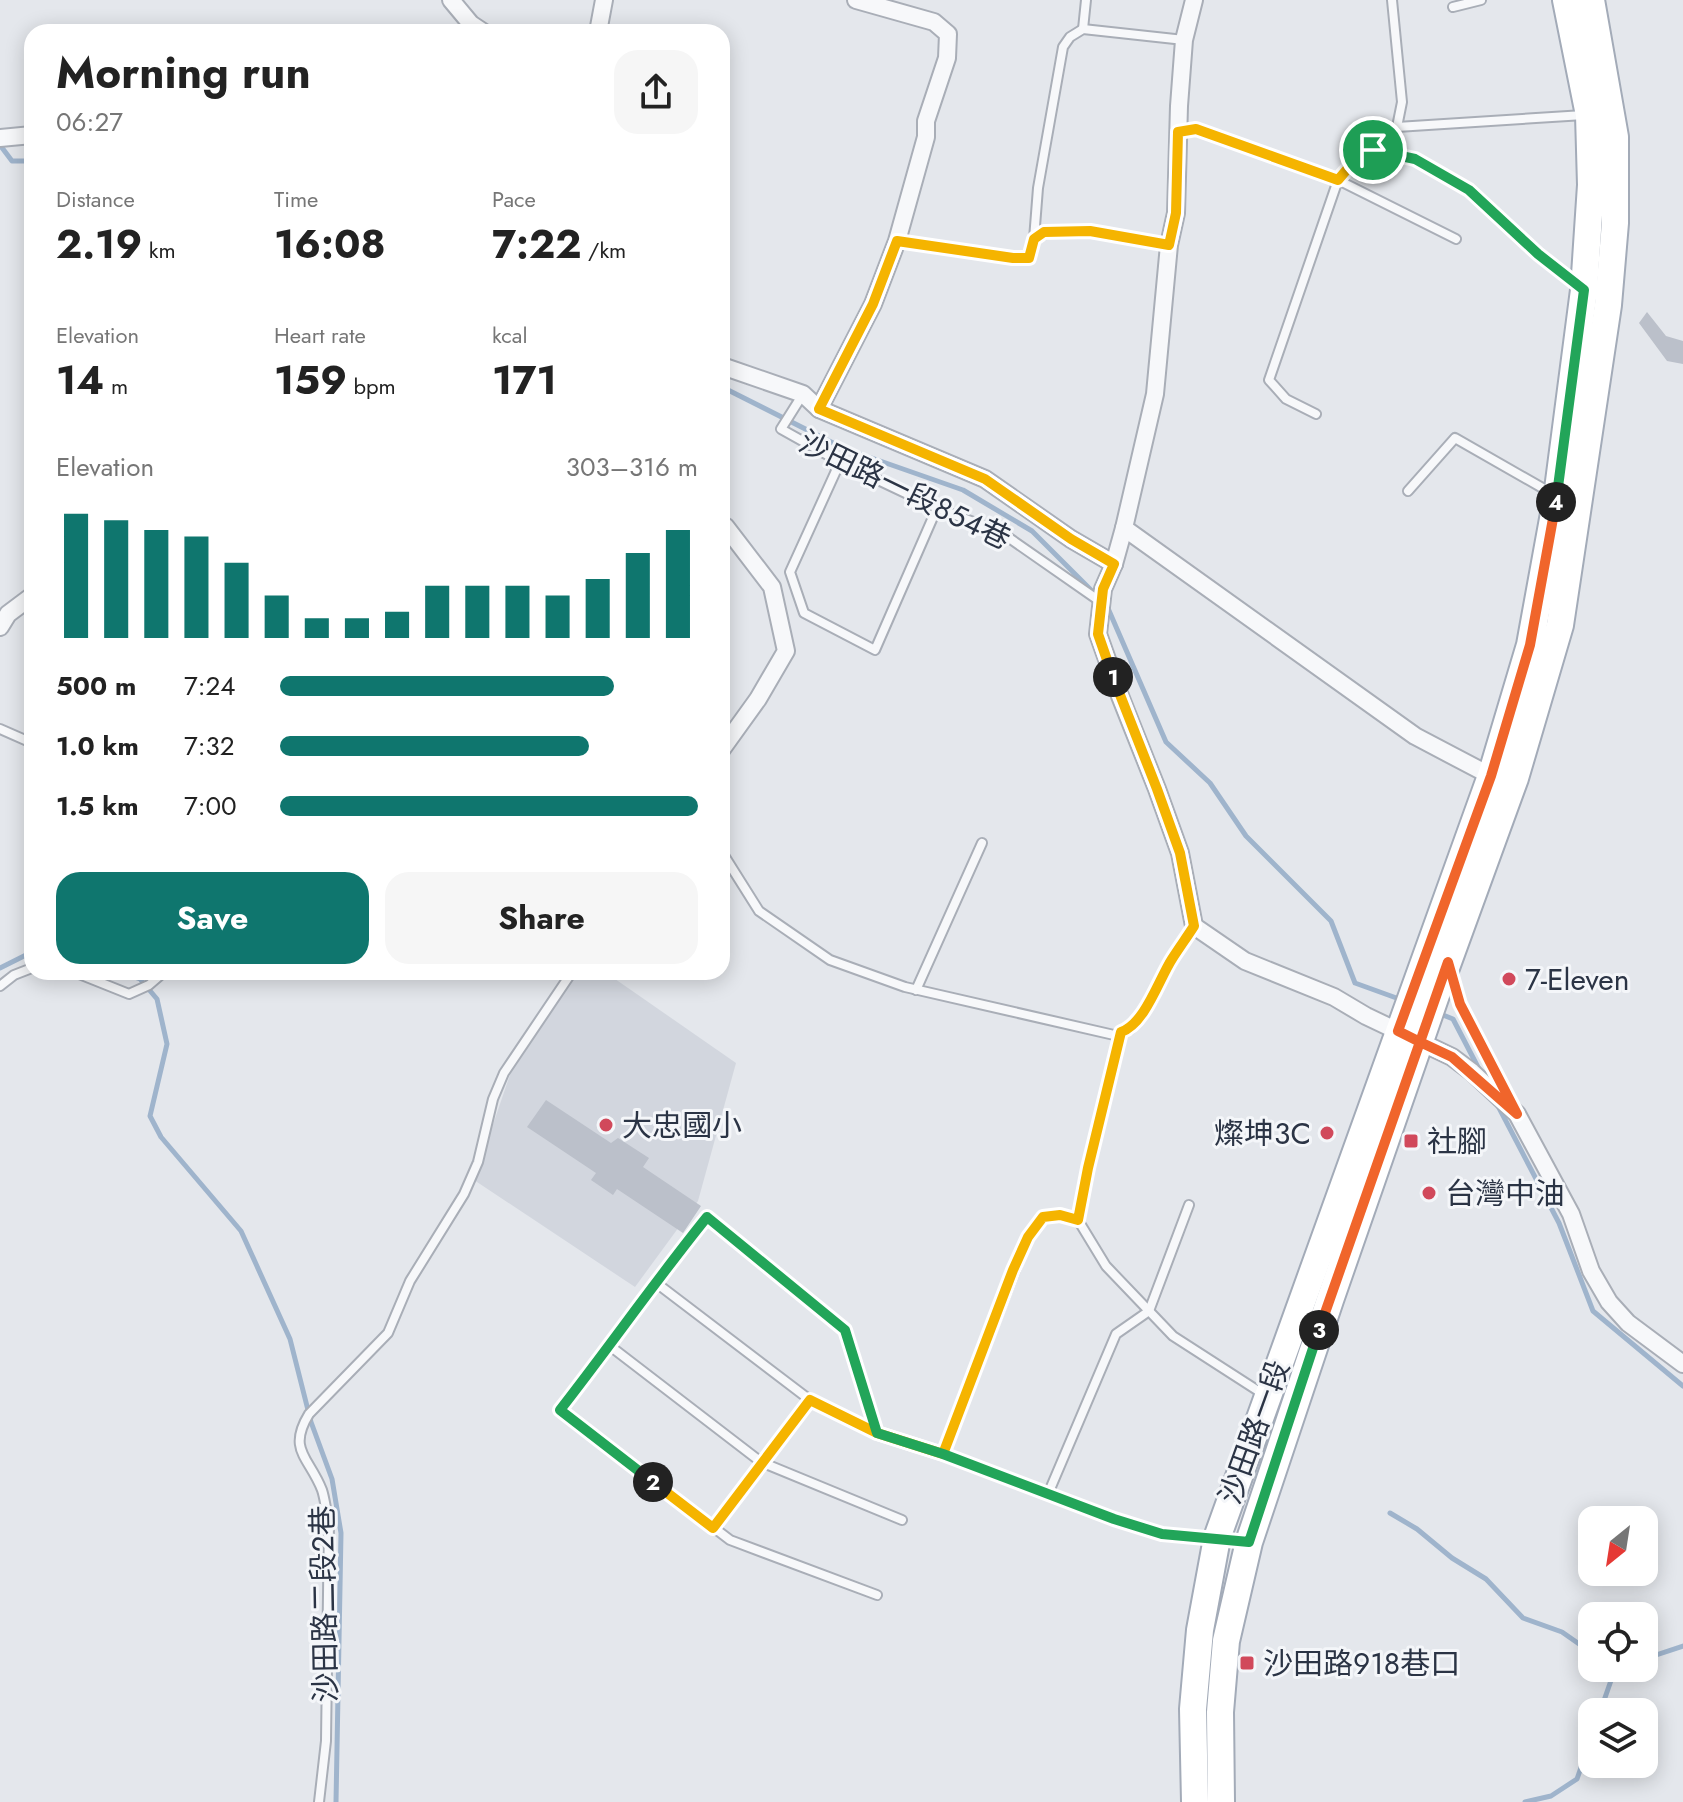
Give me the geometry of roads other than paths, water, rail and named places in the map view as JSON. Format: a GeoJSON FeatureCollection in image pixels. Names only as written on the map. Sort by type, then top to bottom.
{"type":"FeatureCollection","features":[{"type":"Feature","properties":{"kind":"main road"},"geometry":{"type":"LineString","coordinates":[[1409,1036],[1530,645],[1557,497],[1584,290],[1591,185],[1589,115],[1566,0]]}},
{"type":"Feature","properties":{"kind":"main road"},"geometry":{"type":"LineString","coordinates":[[1426,989],[1448,962],[1515,778],[1560,625],[1608,305],[1615,223],[1615,137],[1591,0]]}},
{"type":"Feature","properties":{"kind":"main road","name":"沙田路一段"},"geometry":{"type":"LineString","coordinates":[[1195,1802],[1193,1709],[1200,1630],[1217,1538],[1267,1396],[1409,1036]]}},
{"type":"Feature","properties":{"kind":"main road","name":"沙田路一段"},"geometry":{"type":"LineString","coordinates":[[1221,1802],[1220,1712],[1226,1641],[1249,1542],[1409,1036]]}},
{"type":"Feature","properties":{"kind":"street"},"geometry":{"type":"LineString","coordinates":[[451,0],[471,24]]}},
{"type":"Feature","properties":{"kind":"street"},"geometry":{"type":"LineString","coordinates":[[600,24],[604,0]]}},
{"type":"Feature","properties":{"kind":"street"},"geometry":{"type":"LineString","coordinates":[[819,409],[873,304],[897,241],[926,137],[926,121],[947,58],[948,34],[934,22],[856,0]]}},
{"type":"Feature","properties":{"kind":"street"},"geometry":{"type":"LineString","coordinates":[[1194,0],[1184,40],[1176,213],[1169,245],[1155,394],[1124,528],[1103,589],[1098,634],[1180,853],[1194,926],[1245,961],[1334,997],[1366,1016],[1452,1057],[1517,1114],[1571,1214],[1591,1271],[1609,1302],[1628,1323],[1683,1364]]}},
{"type":"Feature","properties":{"kind":"street"},"geometry":{"type":"LineString","coordinates":[[0,138],[24,136]]}},
{"type":"Feature","properties":{"kind":"street","name":"沙田路一段854巷"},"geometry":{"type":"LineString","coordinates":[[730,369],[803,394],[819,409],[985,479],[1071,539],[1114,564]]}},
{"type":"Feature","properties":{"kind":"street"},"geometry":{"type":"LineString","coordinates":[[1124,528],[1415,736],[1491,776]]}},
{"type":"Feature","properties":{"kind":"street"},"geometry":{"type":"LineString","coordinates":[[730,536],[772,587],[786,651],[758,699],[730,738]]}},
{"type":"Feature","properties":{"kind":"street"},"geometry":{"type":"LineString","coordinates":[[0,627],[8,614],[24,602]]}},
{"type":"Feature","properties":{"kind":"lane"},"geometry":{"type":"LineString","coordinates":[[1083,29],[1086,0]]}},
{"type":"Feature","properties":{"kind":"lane"},"geometry":{"type":"LineString","coordinates":[[1316,414],[1286,399],[1269,380],[1338,180],[1355,160],[1373,150],[1397,127],[1402,102],[1392,0]]}},
{"type":"Feature","properties":{"kind":"lane"},"geometry":{"type":"LineString","coordinates":[[1453,7],[1481,0]]}},
{"type":"Feature","properties":{"kind":"lane"},"geometry":{"type":"LineString","coordinates":[[897,241],[1029,258],[1063,47],[1070,37],[1083,29],[1184,40]]}},
{"type":"Feature","properties":{"kind":"lane"},"geometry":{"type":"LineString","coordinates":[[1397,127],[1589,115]]}},
{"type":"Feature","properties":{"kind":"lane"},"geometry":{"type":"LineString","coordinates":[[1178,132],[1196,129],[1338,180],[1456,239]]}},
{"type":"Feature","properties":{"kind":"lane"},"geometry":{"type":"LineString","coordinates":[[1373,150],[1415,159],[1469,190],[1538,254],[1608,305]]}},
{"type":"Feature","properties":{"kind":"lane"},"geometry":{"type":"LineString","coordinates":[[1034,239],[1044,232],[1090,231],[1169,245]]}},
{"type":"Feature","properties":{"kind":"lane","name":"沙田路一段854巷"},"geometry":{"type":"LineString","coordinates":[[803,394],[781,429],[840,462],[937,508],[1002,533],[1102,603]]}},
{"type":"Feature","properties":{"kind":"lane"},"geometry":{"type":"LineString","coordinates":[[1408,491],[1455,438],[1557,497]]}},
{"type":"Feature","properties":{"kind":"lane"},"geometry":{"type":"LineString","coordinates":[[840,462],[790,572],[804,613],[875,650],[937,508]]}},
{"type":"Feature","properties":{"kind":"lane"},"geometry":{"type":"LineString","coordinates":[[0,729],[24,740]]}},
{"type":"Feature","properties":{"kind":"lane"},"geometry":{"type":"LineString","coordinates":[[916,990],[982,843]]}},
{"type":"Feature","properties":{"kind":"lane"},"geometry":{"type":"LineString","coordinates":[[730,865],[759,911],[830,960],[916,990],[1114,1035],[1130,1029],[1153,999],[1170,961],[1194,926]]}},
{"type":"Feature","properties":{"kind":"lane"},"geometry":{"type":"LineString","coordinates":[[1448,962],[1460,1004],[1517,1114]]}},
{"type":"Feature","properties":{"kind":"lane"},"geometry":{"type":"LineString","coordinates":[[0,986],[24,971]]}},
{"type":"Feature","properties":{"kind":"lane"},"geometry":{"type":"LineString","coordinates":[[94,980],[129,994],[155,980]]}},
{"type":"Feature","properties":{"kind":"lane","name":"沙田路二段2巷"},"geometry":{"type":"LineString","coordinates":[[319,1802],[326,1741],[329,1521],[322,1491],[302,1452],[300,1428],[309,1414],[388,1333],[410,1281],[464,1194],[478,1162],[493,1099],[504,1073],[567,980]]}},
{"type":"Feature","properties":{"kind":"lane"},"geometry":{"type":"LineString","coordinates":[[1121,1032],[1078,1220],[1106,1266],[1173,1336],[1267,1396]]}},
{"type":"Feature","properties":{"kind":"lane"},"geometry":{"type":"LineString","coordinates":[[1048,1494],[1116,1334],[1149,1311],[1189,1205]]}},
{"type":"Feature","properties":{"kind":"lane"},"geometry":{"type":"LineString","coordinates":[[943,1454],[1028,1237],[1043,1217],[1060,1215],[1078,1220]]}},
{"type":"Feature","properties":{"kind":"lane"},"geometry":{"type":"LineString","coordinates":[[877,1433],[845,1330],[707,1217],[560,1410],[730,1540],[877,1595]]}},
{"type":"Feature","properties":{"kind":"lane"},"geometry":{"type":"LineString","coordinates":[[655,1282],[810,1400],[877,1433],[1162,1534],[1249,1542]]}},
{"type":"Feature","properties":{"kind":"lane"},"geometry":{"type":"LineString","coordinates":[[610,1346],[761,1462],[902,1520]]}},
{"type":"Feature","properties":{"kind":"lane"},"geometry":{"type":"LineString","coordinates":[[713,1528],[810,1400]]}},
{"type":"Feature","properties":{"kind":"waterway"},"geometry":{"type":"LineString","coordinates":[[0,145],[12,161],[24,161]]}},
{"type":"Feature","properties":{"kind":"waterway"},"geometry":{"type":"LineString","coordinates":[[730,391],[843,448],[963,490],[1032,531],[1094,593]]}},
{"type":"Feature","properties":{"kind":"waterway"},"geometry":{"type":"LineString","coordinates":[[1107,606],[1166,742],[1210,783],[1246,836],[1331,921],[1355,983],[1402,1000]]}},
{"type":"Feature","properties":{"kind":"waterway"},"geometry":{"type":"LineString","coordinates":[[0,968],[24,956]]}},
{"type":"Feature","properties":{"kind":"waterway"},"geometry":{"type":"LineString","coordinates":[[141,980],[157,999],[167,1044],[150,1116],[161,1137],[241,1231],[290,1339],[311,1422],[332,1479],[341,1533],[336,1802]]}},
{"type":"Feature","properties":{"kind":"waterway"},"geometry":{"type":"LineString","coordinates":[[1438,1013],[1453,1019],[1480,1071]]}},
{"type":"Feature","properties":{"kind":"waterway"},"geometry":{"type":"LineString","coordinates":[[1497,1104],[1559,1223],[1593,1311],[1683,1386]]}},
{"type":"Feature","properties":{"kind":"waterway"},"geometry":{"type":"LineString","coordinates":[[1390,1513],[1486,1579],[1523,1618],[1562,1632],[1578,1643]]}},
{"type":"Feature","properties":{"kind":"waterway"},"geometry":{"type":"LineString","coordinates":[[1658,1654],[1683,1646]]}},
{"type":"Feature","properties":{"kind":"waterway"},"geometry":{"type":"LineString","coordinates":[[1605,1698],[1610,1682]]}},
{"type":"Feature","properties":{"kind":"waterway"},"geometry":{"type":"LineString","coordinates":[[1525,1802],[1551,1796],[1578,1776]]}},
{"type":"Feature","properties":{"kind":"place","name":"7-Eleven"},"geometry":{"type":"Point","coordinates":[1509,979]}},
{"type":"Feature","properties":{"kind":"place","name":"大忠國小"},"geometry":{"type":"Point","coordinates":[606,1125]}},
{"type":"Feature","properties":{"kind":"place","name":"燦坤3C"},"geometry":{"type":"Point","coordinates":[1327,1133]}},
{"type":"Feature","properties":{"kind":"place","name":"社腳"},"geometry":{"type":"Point","coordinates":[1411,1141]}},
{"type":"Feature","properties":{"kind":"place","name":"台灣中油"},"geometry":{"type":"Point","coordinates":[1429,1193]}},
{"type":"Feature","properties":{"kind":"place","name":"沙田路918巷口"},"geometry":{"type":"Point","coordinates":[1247,1663]}}]}
